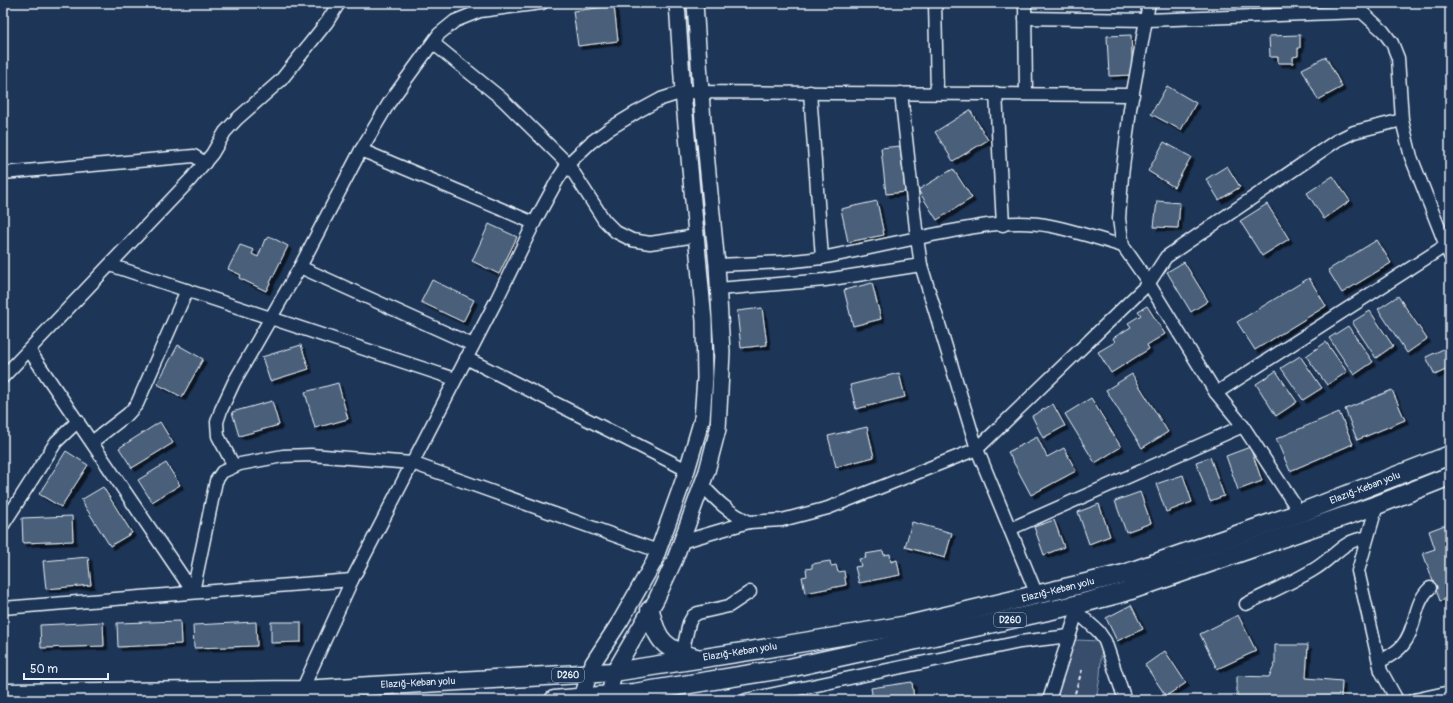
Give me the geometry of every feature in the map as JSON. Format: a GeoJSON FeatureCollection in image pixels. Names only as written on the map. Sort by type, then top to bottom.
{"type":"FeatureCollection","features":[{"type":"Feature","properties":{"kind":"highway","name":"Elazığ-Keban yolu"},"geometry":{"type":"LineString","coordinates":[[3,693],[302,690],[590,674],[614,672],[690,657],[908,625],[1124,574],[1300,513],[1450,455]]}},
{"type":"Feature","properties":{"kind":"highway","name":"Elazığ-Keban yolu"},"geometry":{"type":"LineString","coordinates":[[554,700],[608,698],[788,668],[1076,609],[1377,505],[1450,476]]}},
{"type":"Feature","properties":{"kind":"highway"},"geometry":{"type":"LineString","coordinates":[[650,610],[654,629],[659,637],[668,647],[690,657]]}},
{"type":"Feature","properties":{"kind":"main road"},"geometry":{"type":"LineString","coordinates":[[581,699],[593,663],[645,580],[658,551],[702,419],[705,378],[704,321],[683,92],[677,3]]}},
{"type":"Feature","properties":{"kind":"main road"},"geometry":{"type":"LineString","coordinates":[[608,698],[614,672],[650,610],[681,542],[702,485],[718,429],[722,352],[717,265],[695,3]]}},
{"type":"Feature","properties":{"kind":"street"},"geometry":{"type":"LineString","coordinates":[[3,377],[205,163],[225,132],[237,119],[281,80],[327,22],[339,3]]}},
{"type":"Feature","properties":{"kind":"street"},"geometry":{"type":"LineString","coordinates":[[234,466],[218,436],[217,422],[221,410],[234,382],[300,267],[361,150],[389,103],[433,43],[447,27],[471,13],[480,10],[542,3]]}},
{"type":"Feature","properties":{"kind":"street"},"geometry":{"type":"LineString","coordinates":[[935,3],[937,93]]}},
{"type":"Feature","properties":{"kind":"street"},"geometry":{"type":"LineString","coordinates":[[1024,3],[1026,94]]}},
{"type":"Feature","properties":{"kind":"street"},"geometry":{"type":"LineString","coordinates":[[1149,3],[1133,95],[1122,176],[1119,219],[1123,246],[1148,283],[1216,393],[1243,426],[1300,513]]}},
{"type":"Feature","properties":{"kind":"street"},"geometry":{"type":"LineString","coordinates":[[1216,393],[1448,251],[1411,157],[1402,120],[1398,58],[1392,43],[1383,31],[1353,3]]}},
{"type":"Feature","properties":{"kind":"street"},"geometry":{"type":"LineString","coordinates":[[1025,18],[1147,20],[1362,12]]}},
{"type":"Feature","properties":{"kind":"street"},"geometry":{"type":"LineString","coordinates":[[433,43],[502,99],[568,164],[604,220],[623,237],[650,243],[696,236]]}},
{"type":"Feature","properties":{"kind":"street"},"geometry":{"type":"LineString","coordinates":[[302,690],[352,580],[534,223],[568,164],[590,143],[609,129],[637,112],[661,100],[683,92],[1133,95]]}},
{"type":"Feature","properties":{"kind":"street"},"geometry":{"type":"LineString","coordinates":[[810,92],[822,258]]}},
{"type":"Feature","properties":{"kind":"street"},"geometry":{"type":"LineString","coordinates":[[901,93],[921,265],[977,449],[1038,595]]}},
{"type":"Feature","properties":{"kind":"street"},"geometry":{"type":"LineString","coordinates":[[996,93],[1003,225]]}},
{"type":"Feature","properties":{"kind":"street"},"geometry":{"type":"LineString","coordinates":[[681,542],[749,522],[782,520],[828,508],[977,449],[1148,283],[1166,257],[1313,156],[1354,132],[1402,120]]}},
{"type":"Feature","properties":{"kind":"street"},"geometry":{"type":"LineString","coordinates":[[361,150],[534,223]]}},
{"type":"Feature","properties":{"kind":"street"},"geometry":{"type":"LineString","coordinates":[[3,173],[194,156],[205,163]]}},
{"type":"Feature","properties":{"kind":"street"},"geometry":{"type":"LineString","coordinates":[[717,265],[784,262],[822,258],[966,229],[1003,225],[1029,224],[1051,226],[1123,246]]}},
{"type":"Feature","properties":{"kind":"street"},"geometry":{"type":"LineString","coordinates":[[110,265],[455,379]]}},
{"type":"Feature","properties":{"kind":"street"},"geometry":{"type":"LineString","coordinates":[[718,289],[825,280],[921,265]]}},
{"type":"Feature","properties":{"kind":"street"},"geometry":{"type":"LineString","coordinates":[[300,267],[473,345]]}},
{"type":"Feature","properties":{"kind":"street"},"geometry":{"type":"LineString","coordinates":[[92,442],[128,414],[137,404],[187,290]]}},
{"type":"Feature","properties":{"kind":"street"},"geometry":{"type":"LineString","coordinates":[[29,350],[193,592]]}},
{"type":"Feature","properties":{"kind":"street"},"geometry":{"type":"LineString","coordinates":[[466,358],[686,470]]}},
{"type":"Feature","properties":{"kind":"street"},"geometry":{"type":"LineString","coordinates":[[3,525],[56,442],[78,421]]}},
{"type":"Feature","properties":{"kind":"street"},"geometry":{"type":"LineString","coordinates":[[1010,529],[1243,426]]}},
{"type":"Feature","properties":{"kind":"street"},"geometry":{"type":"LineString","coordinates":[[193,592],[216,481],[222,472],[234,466],[252,461],[284,456],[311,454],[412,463],[658,551]]}},
{"type":"Feature","properties":{"kind":"street"},"geometry":{"type":"LineString","coordinates":[[702,485],[732,514],[749,522]]}},
{"type":"Feature","properties":{"kind":"street"},"geometry":{"type":"LineString","coordinates":[[1377,505],[1358,571],[1381,671],[1397,700]]}},
{"type":"Feature","properties":{"kind":"street"},"geometry":{"type":"LineString","coordinates":[[1246,604],[1314,570],[1345,544],[1367,538]]}},
{"type":"Feature","properties":{"kind":"street"},"geometry":{"type":"LineString","coordinates":[[3,608],[352,580]]}},
{"type":"Feature","properties":{"kind":"street"},"geometry":{"type":"LineString","coordinates":[[1379,662],[1396,653],[1403,645],[1411,631],[1419,602],[1424,593],[1430,588]]}},
{"type":"Feature","properties":{"kind":"street"},"geometry":{"type":"LineString","coordinates":[[690,657],[689,623],[692,616],[698,613],[729,606],[750,592]]}},
{"type":"Feature","properties":{"kind":"street"},"geometry":{"type":"LineString","coordinates":[[1049,700],[1076,609]]}},
{"type":"Feature","properties":{"kind":"street"},"geometry":{"type":"LineString","coordinates":[[1076,609],[1098,631],[1105,641],[1126,700]]}},
{"type":"Feature","properties":{"kind":"street"},"geometry":{"type":"LineString","coordinates":[[746,700],[1020,642],[1069,636]]}},
{"type":"Feature","properties":{"kind":"street"},"geometry":{"type":"LineString","coordinates":[[1414,700],[1450,692]]}},
{"type":"Feature","properties":{"kind":"path"},"geometry":{"type":"LineString","coordinates":[[1073,700],[1082,670]]}},
{"type":"Feature","properties":{"kind":"shaded area"},"geometry":{"type":"Polygon","coordinates":[[[1075,640],[1102,641],[1100,677],[1096,700],[1054,700],[1075,640]]]}},
{"type":"Feature","properties":{"kind":"building"},"geometry":{"type":"Polygon","coordinates":[[[614,6],[618,41],[578,46],[573,11],[614,6]]]}},
{"type":"Feature","properties":{"kind":"building"},"geometry":{"type":"Polygon","coordinates":[[[1131,35],[1133,75],[1109,76],[1107,36],[1131,35]]]}},
{"type":"Feature","properties":{"kind":"building"},"geometry":{"type":"Polygon","coordinates":[[[1300,35],[1300,48],[1298,48],[1298,56],[1293,57],[1293,63],[1278,63],[1278,57],[1270,57],[1269,36],[1300,35]]]}},
{"type":"Feature","properties":{"kind":"building"},"geometry":{"type":"Polygon","coordinates":[[[1326,57],[1342,87],[1318,100],[1302,69],[1326,57]]]}},
{"type":"Feature","properties":{"kind":"building"},"geometry":{"type":"Polygon","coordinates":[[[1167,86],[1196,103],[1181,130],[1151,114],[1167,86]]]}},
{"type":"Feature","properties":{"kind":"building"},"geometry":{"type":"Polygon","coordinates":[[[970,110],[988,140],[953,161],[935,132],[970,110]]]}},
{"type":"Feature","properties":{"kind":"building"},"geometry":{"type":"Polygon","coordinates":[[[1164,142],[1191,157],[1174,187],[1148,171],[1164,142]]]}},
{"type":"Feature","properties":{"kind":"building"},"geometry":{"type":"Polygon","coordinates":[[[900,146],[905,192],[886,194],[881,148],[900,146]]]}},
{"type":"Feature","properties":{"kind":"building"},"geometry":{"type":"Polygon","coordinates":[[[1227,166],[1240,187],[1219,200],[1206,179],[1227,166]]]}},
{"type":"Feature","properties":{"kind":"building"},"geometry":{"type":"Polygon","coordinates":[[[953,169],[972,198],[937,220],[918,190],[953,169]]]}},
{"type":"Feature","properties":{"kind":"building"},"geometry":{"type":"Polygon","coordinates":[[[1333,176],[1350,201],[1324,219],[1307,193],[1333,176]]]}},
{"type":"Feature","properties":{"kind":"building"},"geometry":{"type":"Polygon","coordinates":[[[877,201],[884,235],[848,242],[841,209],[877,201]]]}},
{"type":"Feature","properties":{"kind":"building"},"geometry":{"type":"Polygon","coordinates":[[[1157,201],[1180,203],[1178,228],[1154,227],[1157,201]]]}},
{"type":"Feature","properties":{"kind":"building"},"geometry":{"type":"Polygon","coordinates":[[[1267,204],[1289,239],[1262,256],[1240,221],[1267,204]]]}},
{"type":"Feature","properties":{"kind":"building"},"geometry":{"type":"Polygon","coordinates":[[[489,224],[517,237],[499,274],[472,261],[489,224]]]}},
{"type":"Feature","properties":{"kind":"building"},"geometry":{"type":"Polygon","coordinates":[[[269,236],[288,246],[266,291],[239,278],[241,275],[228,269],[240,245],[254,250],[252,254],[258,257],[265,239],[267,240],[269,236]]]}},
{"type":"Feature","properties":{"kind":"building"},"geometry":{"type":"Polygon","coordinates":[[[1377,240],[1391,263],[1342,293],[1328,270],[1377,240]]]}},
{"type":"Feature","properties":{"kind":"building"},"geometry":{"type":"Polygon","coordinates":[[[1184,262],[1208,301],[1191,312],[1167,272],[1184,262]]]}},
{"type":"Feature","properties":{"kind":"building"},"geometry":{"type":"Polygon","coordinates":[[[1309,278],[1326,306],[1255,350],[1237,322],[1309,278]]]}},
{"type":"Feature","properties":{"kind":"building"},"geometry":{"type":"Polygon","coordinates":[[[432,280],[474,300],[463,322],[421,302],[432,280]]]}},
{"type":"Feature","properties":{"kind":"building"},"geometry":{"type":"Polygon","coordinates":[[[872,283],[881,319],[853,326],[844,290],[872,283]]]}},
{"type":"Feature","properties":{"kind":"building"},"geometry":{"type":"Polygon","coordinates":[[[1398,296],[1427,339],[1407,353],[1378,309],[1398,296]]]}},
{"type":"Feature","properties":{"kind":"building"},"geometry":{"type":"Polygon","coordinates":[[[1147,306],[1165,334],[1147,345],[1149,349],[1111,373],[1098,352],[1115,342],[1113,338],[1131,327],[1128,323],[1141,315],[1138,311],[1147,306]]]}},
{"type":"Feature","properties":{"kind":"building"},"geometry":{"type":"Polygon","coordinates":[[[762,308],[767,345],[741,348],[737,311],[762,308]]]}},
{"type":"Feature","properties":{"kind":"building"},"geometry":{"type":"Polygon","coordinates":[[[1370,311],[1393,346],[1376,358],[1352,322],[1370,311]]]}},
{"type":"Feature","properties":{"kind":"building"},"geometry":{"type":"Polygon","coordinates":[[[1348,326],[1373,362],[1354,375],[1329,338],[1348,326]]]}},
{"type":"Feature","properties":{"kind":"building"},"geometry":{"type":"Polygon","coordinates":[[[1326,342],[1347,372],[1327,385],[1306,356],[1326,342]]]}},
{"type":"Feature","properties":{"kind":"building"},"geometry":{"type":"Polygon","coordinates":[[[178,345],[203,359],[182,397],[157,384],[178,345]]]}},
{"type":"Feature","properties":{"kind":"building"},"geometry":{"type":"Polygon","coordinates":[[[301,345],[309,369],[270,381],[262,357],[301,345]]]}},
{"type":"Feature","properties":{"kind":"building"},"geometry":{"type":"Polygon","coordinates":[[[1450,346],[1450,368],[1435,375],[1426,357],[1450,346]]]}},
{"type":"Feature","properties":{"kind":"building"},"geometry":{"type":"Polygon","coordinates":[[[1300,356],[1322,388],[1303,400],[1281,368],[1300,356]]]}},
{"type":"Feature","properties":{"kind":"building"},"geometry":{"type":"Polygon","coordinates":[[[1276,371],[1297,402],[1276,416],[1256,384],[1276,371]]]}},
{"type":"Feature","properties":{"kind":"building"},"geometry":{"type":"Polygon","coordinates":[[[899,373],[905,397],[856,409],[850,385],[899,373]]]}},
{"type":"Feature","properties":{"kind":"building"},"geometry":{"type":"Polygon","coordinates":[[[1132,374],[1168,432],[1142,448],[1106,390],[1132,374]]]}},
{"type":"Feature","properties":{"kind":"building"},"geometry":{"type":"Polygon","coordinates":[[[338,383],[348,419],[315,428],[305,392],[338,383]]]}},
{"type":"Feature","properties":{"kind":"building"},"geometry":{"type":"Polygon","coordinates":[[[1392,390],[1405,420],[1357,440],[1345,409],[1392,390]]]}},
{"type":"Feature","properties":{"kind":"building"},"geometry":{"type":"Polygon","coordinates":[[[1091,398],[1121,447],[1095,463],[1065,414],[1091,398]]]}},
{"type":"Feature","properties":{"kind":"building"},"geometry":{"type":"Polygon","coordinates":[[[272,401],[279,425],[239,436],[232,412],[272,401]]]}},
{"type":"Feature","properties":{"kind":"building"},"geometry":{"type":"Polygon","coordinates":[[[1053,404],[1065,426],[1043,438],[1032,416],[1053,404]]]}},
{"type":"Feature","properties":{"kind":"building"},"geometry":{"type":"Polygon","coordinates":[[[1339,412],[1353,444],[1290,471],[1276,439],[1339,412]]]}},
{"type":"Feature","properties":{"kind":"building"},"geometry":{"type":"Polygon","coordinates":[[[160,422],[173,443],[132,468],[119,448],[160,422]]]}},
{"type":"Feature","properties":{"kind":"building"},"geometry":{"type":"Polygon","coordinates":[[[867,427],[874,457],[836,467],[828,436],[867,427]]]}},
{"type":"Feature","properties":{"kind":"building"},"geometry":{"type":"Polygon","coordinates":[[[1037,437],[1047,457],[1064,448],[1076,471],[1031,495],[1008,452],[1037,437]]]}},
{"type":"Feature","properties":{"kind":"building"},"geometry":{"type":"Polygon","coordinates":[[[1250,447],[1262,481],[1238,490],[1226,456],[1250,447]]]}},
{"type":"Feature","properties":{"kind":"building"},"geometry":{"type":"Polygon","coordinates":[[[66,451],[88,465],[61,507],[39,494],[66,451]]]}},
{"type":"Feature","properties":{"kind":"building"},"geometry":{"type":"Polygon","coordinates":[[[1210,457],[1224,496],[1210,501],[1196,462],[1210,457]]]}},
{"type":"Feature","properties":{"kind":"building"},"geometry":{"type":"Polygon","coordinates":[[[166,463],[180,485],[152,502],[138,480],[166,463]]]}},
{"type":"Feature","properties":{"kind":"building"},"geometry":{"type":"Polygon","coordinates":[[[1183,475],[1192,502],[1166,512],[1156,484],[1183,475]]]}},
{"type":"Feature","properties":{"kind":"building"},"geometry":{"type":"Polygon","coordinates":[[[103,487],[132,533],[110,546],[81,500],[103,487]]]}},
{"type":"Feature","properties":{"kind":"building"},"geometry":{"type":"Polygon","coordinates":[[[1140,492],[1151,523],[1126,532],[1115,501],[1140,492]]]}},
{"type":"Feature","properties":{"kind":"building"},"geometry":{"type":"Polygon","coordinates":[[[1099,504],[1110,536],[1089,544],[1078,512],[1099,504]]]}},
{"type":"Feature","properties":{"kind":"building"},"geometry":{"type":"Polygon","coordinates":[[[72,516],[73,541],[23,543],[22,518],[72,516]]]}},
{"type":"Feature","properties":{"kind":"building"},"geometry":{"type":"Polygon","coordinates":[[[1054,520],[1064,547],[1044,555],[1034,527],[1054,520]]]}},
{"type":"Feature","properties":{"kind":"building"},"geometry":{"type":"Polygon","coordinates":[[[912,522],[952,533],[945,558],[905,547],[912,522]]]}},
{"type":"Feature","properties":{"kind":"building"},"geometry":{"type":"Polygon","coordinates":[[[1450,523],[1450,598],[1440,601],[1423,553],[1435,549],[1429,531],[1450,523]]]}},
{"type":"Feature","properties":{"kind":"building"},"geometry":{"type":"Polygon","coordinates":[[[883,551],[884,555],[890,554],[891,562],[897,560],[900,575],[859,583],[855,567],[861,566],[859,559],[866,558],[865,554],[883,551]]]}},
{"type":"Feature","properties":{"kind":"building"},"geometry":{"type":"Polygon","coordinates":[[[88,557],[91,585],[46,589],[43,561],[88,557]]]}},
{"type":"Feature","properties":{"kind":"building"},"geometry":{"type":"Polygon","coordinates":[[[830,561],[831,566],[836,565],[838,572],[844,571],[846,585],[805,593],[802,577],[807,576],[806,569],[812,568],[812,564],[830,561]]]}},
{"type":"Feature","properties":{"kind":"building"},"geometry":{"type":"Polygon","coordinates":[[[1131,605],[1143,629],[1117,641],[1106,618],[1131,605]]]}},
{"type":"Feature","properties":{"kind":"building"},"geometry":{"type":"Polygon","coordinates":[[[1238,615],[1256,651],[1217,669],[1200,634],[1238,615]]]}},
{"type":"Feature","properties":{"kind":"building"},"geometry":{"type":"Polygon","coordinates":[[[180,621],[181,644],[118,647],[117,623],[180,621]]]}},
{"type":"Feature","properties":{"kind":"building"},"geometry":{"type":"Polygon","coordinates":[[[103,622],[104,646],[41,648],[40,625],[103,622]]]}},
{"type":"Feature","properties":{"kind":"building"},"geometry":{"type":"Polygon","coordinates":[[[256,622],[257,646],[194,648],[193,625],[256,622]]]}},
{"type":"Feature","properties":{"kind":"building"},"geometry":{"type":"Polygon","coordinates":[[[271,622],[301,622],[301,642],[271,643],[271,622]]]}},
{"type":"Feature","properties":{"kind":"building"},"geometry":{"type":"Polygon","coordinates":[[[1275,645],[1308,645],[1306,678],[1342,681],[1341,700],[1237,700],[1237,676],[1269,677],[1275,664],[1275,645]]]}},
{"type":"Feature","properties":{"kind":"building"},"geometry":{"type":"Polygon","coordinates":[[[1165,651],[1186,683],[1166,696],[1145,665],[1165,651]]]}},
{"type":"Feature","properties":{"kind":"building"},"geometry":{"type":"Polygon","coordinates":[[[912,682],[914,700],[873,700],[871,688],[912,682]]]}}]}
